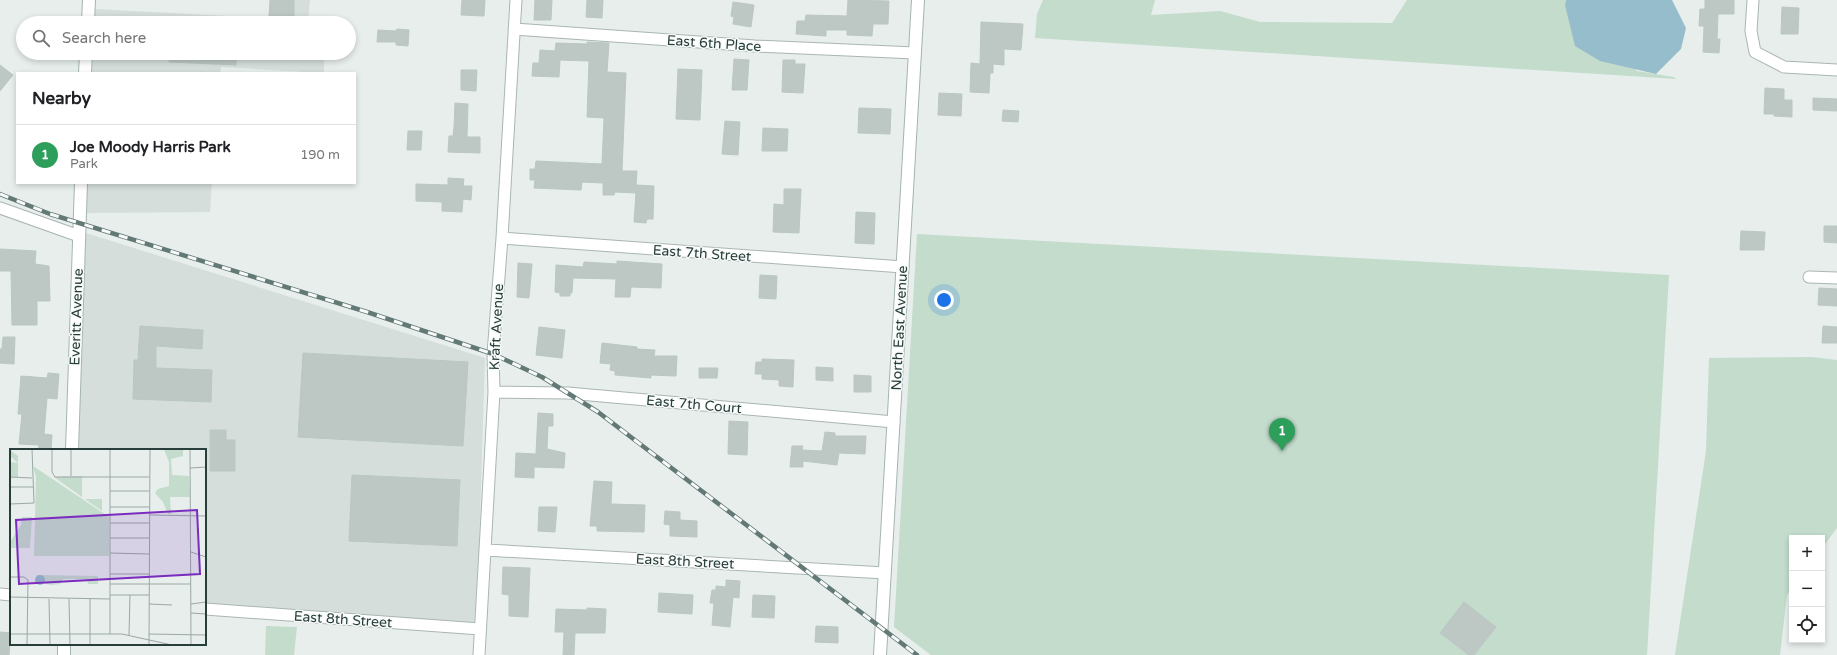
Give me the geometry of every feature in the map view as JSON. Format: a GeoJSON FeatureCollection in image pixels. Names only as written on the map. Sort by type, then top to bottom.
{"type":"FeatureCollection","features":[{"type":"Feature","properties":{"kind":"main road"},"geometry":{"type":"LineString","coordinates":[[88,16],[89,0]]}},
{"type":"Feature","properties":{"kind":"main road","name":"North East Avenue"},"geometry":{"type":"LineString","coordinates":[[880,655],[918,0]]}},
{"type":"Feature","properties":{"kind":"main road"},"geometry":{"type":"LineString","coordinates":[[85,72],[86,60]]}},
{"type":"Feature","properties":{"kind":"main road","name":"Everitt Avenue"},"geometry":{"type":"LineString","coordinates":[[72,449],[81,184]]}},
{"type":"Feature","properties":{"kind":"street","name":"Kraft Avenue"},"geometry":{"type":"LineString","coordinates":[[479,655],[494,392],[493,354],[502,238],[516,0]]}},
{"type":"Feature","properties":{"kind":"street"},"geometry":{"type":"LineString","coordinates":[[1753,0],[1751,31],[1755,52],[1784,67],[1837,70]]}},
{"type":"Feature","properties":{"kind":"street","name":"East 6th Place"},"geometry":{"type":"LineString","coordinates":[[514,29],[755,46],[915,53]]}},
{"type":"Feature","properties":{"kind":"street"},"geometry":{"type":"LineString","coordinates":[[0,208],[79,236]]}},
{"type":"Feature","properties":{"kind":"street","name":"East 7th Street"},"geometry":{"type":"LineString","coordinates":[[502,238],[903,267]]}},
{"type":"Feature","properties":{"kind":"street"},"geometry":{"type":"LineString","coordinates":[[1809,277],[1837,278]]}},
{"type":"Feature","properties":{"kind":"street","name":"East 7th Court"},"geometry":{"type":"LineString","coordinates":[[494,392],[568,393],[894,422]]}},
{"type":"Feature","properties":{"kind":"street","name":"East 8th Street"},"geometry":{"type":"LineString","coordinates":[[486,550],[885,574]]}},
{"type":"Feature","properties":{"kind":"street"},"geometry":{"type":"LineString","coordinates":[[0,594],[10,595]]}},
{"type":"Feature","properties":{"kind":"street","name":"East 8th Street"},"geometry":{"type":"LineString","coordinates":[[206,609],[480,629]]}},
{"type":"Feature","properties":{"kind":"shaded area"},"geometry":{"type":"Polygon","coordinates":[[[270,0],[310,0],[308,16],[268,16],[270,0]]]}},
{"type":"Feature","properties":{"kind":"shaded area"},"geometry":{"type":"Polygon","coordinates":[[[95,9],[230,16],[95,16],[95,9]]]}},
{"type":"Feature","properties":{"kind":"shaded area"},"geometry":{"type":"Polygon","coordinates":[[[93,60],[324,60],[324,72],[221,67],[220,72],[92,72],[93,60]]]}},
{"type":"Feature","properties":{"kind":"shaded area"},"geometry":{"type":"Polygon","coordinates":[[[85,184],[212,184],[210,212],[85,213],[85,184]]]}},
{"type":"Feature","properties":{"kind":"shaded area"},"geometry":{"type":"Polygon","coordinates":[[[86,233],[485,358],[479,550],[474,625],[206,608],[206,449],[78,449],[86,233]]]}},
{"type":"Feature","properties":{"kind":"green space"},"geometry":{"type":"Polygon","coordinates":[[[1043,0],[1155,0],[1151,15],[1220,11],[1260,22],[1392,23],[1407,0],[1566,0],[1565,5],[1637,71],[1674,77],[1676,79],[1035,38],[1037,14],[1043,0]]]}},
{"type":"Feature","properties":{"kind":"green space"},"geometry":{"type":"Polygon","coordinates":[[[917,234],[1669,275],[1647,655],[931,655],[894,627],[917,234]]]}},
{"type":"Feature","properties":{"kind":"green space"},"geometry":{"type":"Polygon","coordinates":[[[1812,357],[1837,360],[1837,528],[1825,544],[1825,535],[1789,535],[1789,592],[1787,595],[1780,655],[1675,655],[1706,451],[1709,358],[1812,357]]]}},
{"type":"Feature","properties":{"kind":"green space"},"geometry":{"type":"Polygon","coordinates":[[[266,626],[297,627],[294,655],[265,655],[266,626]]]}},
{"type":"Feature","properties":{"kind":"water"},"geometry":{"type":"Polygon","coordinates":[[[1566,0],[1672,0],[1686,28],[1681,49],[1656,74],[1600,61],[1575,46],[1565,5],[1566,0]]]}},
{"type":"Feature","properties":{"kind":"building"},"geometry":{"type":"Polygon","coordinates":[[[270,0],[294,0],[294,16],[269,16],[270,0]]]}},
{"type":"Feature","properties":{"kind":"building"},"geometry":{"type":"Polygon","coordinates":[[[462,0],[485,0],[484,16],[461,15],[462,0]]]}},
{"type":"Feature","properties":{"kind":"building"},"geometry":{"type":"Polygon","coordinates":[[[535,0],[552,0],[551,20],[534,20],[535,0]]]}},
{"type":"Feature","properties":{"kind":"building"},"geometry":{"type":"Polygon","coordinates":[[[587,0],[603,0],[602,18],[586,17],[587,0]]]}},
{"type":"Feature","properties":{"kind":"building"},"geometry":{"type":"Polygon","coordinates":[[[848,0],[889,1],[888,24],[873,24],[872,36],[847,35],[847,30],[826,30],[826,36],[796,34],[797,21],[805,21],[806,15],[847,16],[848,0]]]}},
{"type":"Feature","properties":{"kind":"building"},"geometry":{"type":"Polygon","coordinates":[[[1705,0],[1734,0],[1734,14],[1718,14],[1717,39],[1720,39],[1719,53],[1703,52],[1704,26],[1699,26],[1700,9],[1705,9],[1705,0]]]}},
{"type":"Feature","properties":{"kind":"building"},"geometry":{"type":"Polygon","coordinates":[[[733,2],[754,5],[751,27],[733,24],[734,17],[731,16],[733,2]]]}},
{"type":"Feature","properties":{"kind":"building"},"geometry":{"type":"Polygon","coordinates":[[[1782,7],[1799,8],[1798,34],[1781,34],[1782,7]]]}},
{"type":"Feature","properties":{"kind":"building"},"geometry":{"type":"Polygon","coordinates":[[[981,22],[1023,24],[1021,50],[1004,49],[1004,65],[993,64],[993,73],[990,73],[989,93],[970,92],[971,63],[980,64],[981,22]]]}},
{"type":"Feature","properties":{"kind":"building"},"geometry":{"type":"Polygon","coordinates":[[[397,29],[409,30],[408,46],[396,45],[396,42],[377,42],[378,30],[396,31],[397,29]]]}},
{"type":"Feature","properties":{"kind":"building"},"geometry":{"type":"Polygon","coordinates":[[[587,42],[609,43],[607,72],[626,73],[622,171],[637,171],[636,185],[654,186],[653,219],[647,219],[646,223],[634,222],[636,193],[615,192],[614,195],[603,195],[603,183],[582,182],[581,190],[534,188],[535,180],[530,180],[530,169],[535,169],[536,161],[602,164],[604,118],[587,117],[589,61],[560,60],[559,77],[532,76],[533,63],[539,63],[540,50],[555,51],[556,43],[587,44],[587,42]]]}},
{"type":"Feature","properties":{"kind":"building"},"geometry":{"type":"Polygon","coordinates":[[[734,59],[749,60],[747,90],[732,90],[734,59]]]}},
{"type":"Feature","properties":{"kind":"building"},"geometry":{"type":"Polygon","coordinates":[[[169,60],[236,60],[236,65],[169,62],[169,60]]]}},
{"type":"Feature","properties":{"kind":"building"},"geometry":{"type":"Polygon","coordinates":[[[783,60],[795,60],[795,64],[805,64],[803,93],[782,92],[783,60]]]}},
{"type":"Feature","properties":{"kind":"building"},"geometry":{"type":"Polygon","coordinates":[[[0,65],[13,75],[0,91],[0,65]]]}},
{"type":"Feature","properties":{"kind":"building"},"geometry":{"type":"Polygon","coordinates":[[[678,69],[702,70],[700,120],[676,119],[678,69]]]}},
{"type":"Feature","properties":{"kind":"building"},"geometry":{"type":"Polygon","coordinates":[[[461,70],[477,70],[476,91],[461,90],[461,70]]]}},
{"type":"Feature","properties":{"kind":"building"},"geometry":{"type":"Polygon","coordinates":[[[1765,88],[1784,89],[1784,100],[1792,100],[1792,117],[1764,114],[1765,88]]]}},
{"type":"Feature","properties":{"kind":"building"},"geometry":{"type":"Polygon","coordinates":[[[939,93],[962,94],[961,116],[938,115],[939,93]]]}},
{"type":"Feature","properties":{"kind":"building"},"geometry":{"type":"Polygon","coordinates":[[[1813,98],[1837,99],[1837,111],[1813,110],[1813,98]]]}},
{"type":"Feature","properties":{"kind":"building"},"geometry":{"type":"Polygon","coordinates":[[[455,103],[468,104],[467,137],[480,137],[480,153],[448,152],[449,136],[453,136],[455,103]]]}},
{"type":"Feature","properties":{"kind":"building"},"geometry":{"type":"Polygon","coordinates":[[[859,108],[891,109],[890,134],[858,133],[859,108]]]}},
{"type":"Feature","properties":{"kind":"building"},"geometry":{"type":"Polygon","coordinates":[[[1003,110],[1019,111],[1018,122],[1002,121],[1003,110]]]}},
{"type":"Feature","properties":{"kind":"building"},"geometry":{"type":"Polygon","coordinates":[[[725,121],[740,122],[738,155],[722,154],[725,121]]]}},
{"type":"Feature","properties":{"kind":"building"},"geometry":{"type":"Polygon","coordinates":[[[763,128],[788,129],[787,151],[762,151],[763,128]]]}},
{"type":"Feature","properties":{"kind":"building"},"geometry":{"type":"Polygon","coordinates":[[[408,131],[422,131],[421,150],[407,150],[408,131]]]}},
{"type":"Feature","properties":{"kind":"building"},"geometry":{"type":"Polygon","coordinates":[[[448,178],[464,179],[463,186],[472,186],[471,200],[463,199],[462,212],[442,211],[442,202],[416,201],[416,184],[448,185],[448,178]]]}},
{"type":"Feature","properties":{"kind":"building"},"geometry":{"type":"Polygon","coordinates":[[[784,189],[801,189],[799,233],[773,232],[774,204],[784,205],[784,189]]]}},
{"type":"Feature","properties":{"kind":"building"},"geometry":{"type":"Polygon","coordinates":[[[856,212],[875,213],[874,244],[855,243],[856,212]]]}},
{"type":"Feature","properties":{"kind":"building"},"geometry":{"type":"Polygon","coordinates":[[[1824,226],[1837,226],[1837,243],[1824,242],[1824,226]]]}},
{"type":"Feature","properties":{"kind":"building"},"geometry":{"type":"Polygon","coordinates":[[[1741,231],[1765,232],[1764,250],[1740,250],[1741,231]]]}},
{"type":"Feature","properties":{"kind":"building"},"geometry":{"type":"Polygon","coordinates":[[[0,249],[36,251],[35,264],[49,266],[50,301],[37,301],[37,325],[12,325],[11,271],[0,271],[0,249]]]}},
{"type":"Feature","properties":{"kind":"building"},"geometry":{"type":"Polygon","coordinates":[[[617,261],[662,264],[661,288],[631,287],[630,297],[615,297],[616,279],[573,278],[572,293],[570,293],[570,296],[560,296],[560,293],[555,292],[556,265],[583,267],[584,262],[617,264],[617,261]]]}},
{"type":"Feature","properties":{"kind":"building"},"geometry":{"type":"Polygon","coordinates":[[[518,263],[532,264],[529,298],[517,297],[518,263]]]}},
{"type":"Feature","properties":{"kind":"building"},"geometry":{"type":"Polygon","coordinates":[[[760,275],[777,276],[776,299],[759,298],[760,275]]]}},
{"type":"Feature","properties":{"kind":"building"},"geometry":{"type":"Polygon","coordinates":[[[1819,288],[1837,289],[1837,306],[1818,305],[1819,288]]]}},
{"type":"Feature","properties":{"kind":"building"},"geometry":{"type":"Polygon","coordinates":[[[140,326],[203,330],[202,349],[156,346],[156,368],[212,370],[211,402],[133,399],[134,360],[138,360],[140,326]]]}},
{"type":"Feature","properties":{"kind":"building"},"geometry":{"type":"Polygon","coordinates":[[[1823,326],[1837,327],[1837,343],[1822,343],[1823,326]]]}},
{"type":"Feature","properties":{"kind":"building"},"geometry":{"type":"Polygon","coordinates":[[[539,327],[565,330],[562,358],[536,355],[539,327]]]}},
{"type":"Feature","properties":{"kind":"building"},"geometry":{"type":"Polygon","coordinates":[[[3,337],[15,337],[14,364],[0,363],[0,349],[2,349],[3,337]]]}},
{"type":"Feature","properties":{"kind":"building"},"geometry":{"type":"Polygon","coordinates":[[[602,343],[637,347],[637,349],[655,350],[654,356],[677,356],[676,376],[651,375],[651,378],[615,375],[615,371],[610,370],[611,364],[600,363],[602,343]]]}},
{"type":"Feature","properties":{"kind":"building"},"geometry":{"type":"Polygon","coordinates":[[[303,353],[468,362],[463,446],[298,437],[303,353]]]}},
{"type":"Feature","properties":{"kind":"building"},"geometry":{"type":"Polygon","coordinates":[[[762,359],[794,360],[793,387],[779,386],[779,380],[762,379],[762,374],[755,374],[756,362],[762,362],[762,359]]]}},
{"type":"Feature","properties":{"kind":"building"},"geometry":{"type":"Polygon","coordinates":[[[816,367],[833,368],[833,381],[816,380],[816,367]]]}},
{"type":"Feature","properties":{"kind":"building"},"geometry":{"type":"Polygon","coordinates":[[[699,368],[718,368],[717,378],[699,378],[699,368]]]}},
{"type":"Feature","properties":{"kind":"building"},"geometry":{"type":"Polygon","coordinates":[[[48,373],[59,374],[57,399],[47,398],[44,434],[52,435],[51,449],[38,449],[39,445],[19,444],[22,414],[18,414],[21,376],[47,378],[48,373]]]}},
{"type":"Feature","properties":{"kind":"building"},"geometry":{"type":"Polygon","coordinates":[[[854,375],[871,376],[871,392],[854,392],[854,375]]]}},
{"type":"Feature","properties":{"kind":"building"},"geometry":{"type":"Polygon","coordinates":[[[538,413],[553,414],[553,426],[548,426],[547,449],[565,453],[564,468],[534,467],[534,478],[515,477],[516,453],[536,454],[538,413]]]}},
{"type":"Feature","properties":{"kind":"building"},"geometry":{"type":"Polygon","coordinates":[[[729,421],[748,422],[747,455],[728,454],[729,421]]]}},
{"type":"Feature","properties":{"kind":"building"},"geometry":{"type":"Polygon","coordinates":[[[210,430],[226,430],[226,440],[235,440],[235,471],[210,471],[210,430]]]}},
{"type":"Feature","properties":{"kind":"building"},"geometry":{"type":"Polygon","coordinates":[[[825,432],[835,433],[835,436],[866,436],[865,454],[839,453],[837,465],[803,461],[803,467],[790,467],[792,446],[803,446],[802,450],[822,451],[825,432]]]}},
{"type":"Feature","properties":{"kind":"building"},"geometry":{"type":"Polygon","coordinates":[[[352,475],[460,480],[457,546],[349,541],[352,475]]]}},
{"type":"Feature","properties":{"kind":"building"},"geometry":{"type":"Polygon","coordinates":[[[594,481],[612,482],[611,504],[645,505],[644,532],[597,531],[597,526],[590,526],[594,481]]]}},
{"type":"Feature","properties":{"kind":"building"},"geometry":{"type":"Polygon","coordinates":[[[539,507],[557,507],[555,532],[538,531],[539,507]]]}},
{"type":"Feature","properties":{"kind":"building"},"geometry":{"type":"Polygon","coordinates":[[[665,511],[680,512],[680,520],[697,521],[697,537],[670,536],[670,525],[664,524],[665,511]]]}},
{"type":"Feature","properties":{"kind":"building"},"geometry":{"type":"Polygon","coordinates":[[[503,567],[530,568],[528,617],[509,616],[509,595],[502,594],[503,567]]]}},
{"type":"Feature","properties":{"kind":"building"},"geometry":{"type":"Polygon","coordinates":[[[726,580],[740,581],[739,598],[733,597],[730,627],[712,625],[714,603],[710,603],[712,590],[716,590],[716,586],[726,587],[726,580]]]}},
{"type":"Feature","properties":{"kind":"building"},"geometry":{"type":"Polygon","coordinates":[[[659,593],[693,595],[692,614],[658,612],[659,593]]]}},
{"type":"Feature","properties":{"kind":"building"},"geometry":{"type":"Polygon","coordinates":[[[753,595],[775,596],[774,618],[752,617],[753,595]]]}},
{"type":"Feature","properties":{"kind":"building"},"geometry":{"type":"Polygon","coordinates":[[[1464,602],[1496,627],[1474,655],[1469,655],[1440,633],[1464,602]]]}},
{"type":"Feature","properties":{"kind":"building"},"geometry":{"type":"Polygon","coordinates":[[[587,608],[606,609],[605,633],[575,633],[574,655],[563,655],[564,632],[555,632],[556,609],[587,610],[587,608]]]}},
{"type":"Feature","properties":{"kind":"building"},"geometry":{"type":"Polygon","coordinates":[[[816,626],[838,627],[838,643],[815,642],[816,626]]]}},
{"type":"Feature","properties":{"kind":"building"},"geometry":{"type":"Polygon","coordinates":[[[0,632],[10,633],[9,655],[0,655],[0,632]]]}},
{"type":"Feature","properties":{"kind":"railway"},"geometry":{"type":"LineString","coordinates":[[0,194],[50,214],[367,312],[493,354],[542,377],[598,412],[917,655]]}},
{"type":"Feature","properties":{"kind":"place","name":"Joe Moody Harris Park"},"geometry":{"type":"Point","coordinates":[1282,451]}}]}
